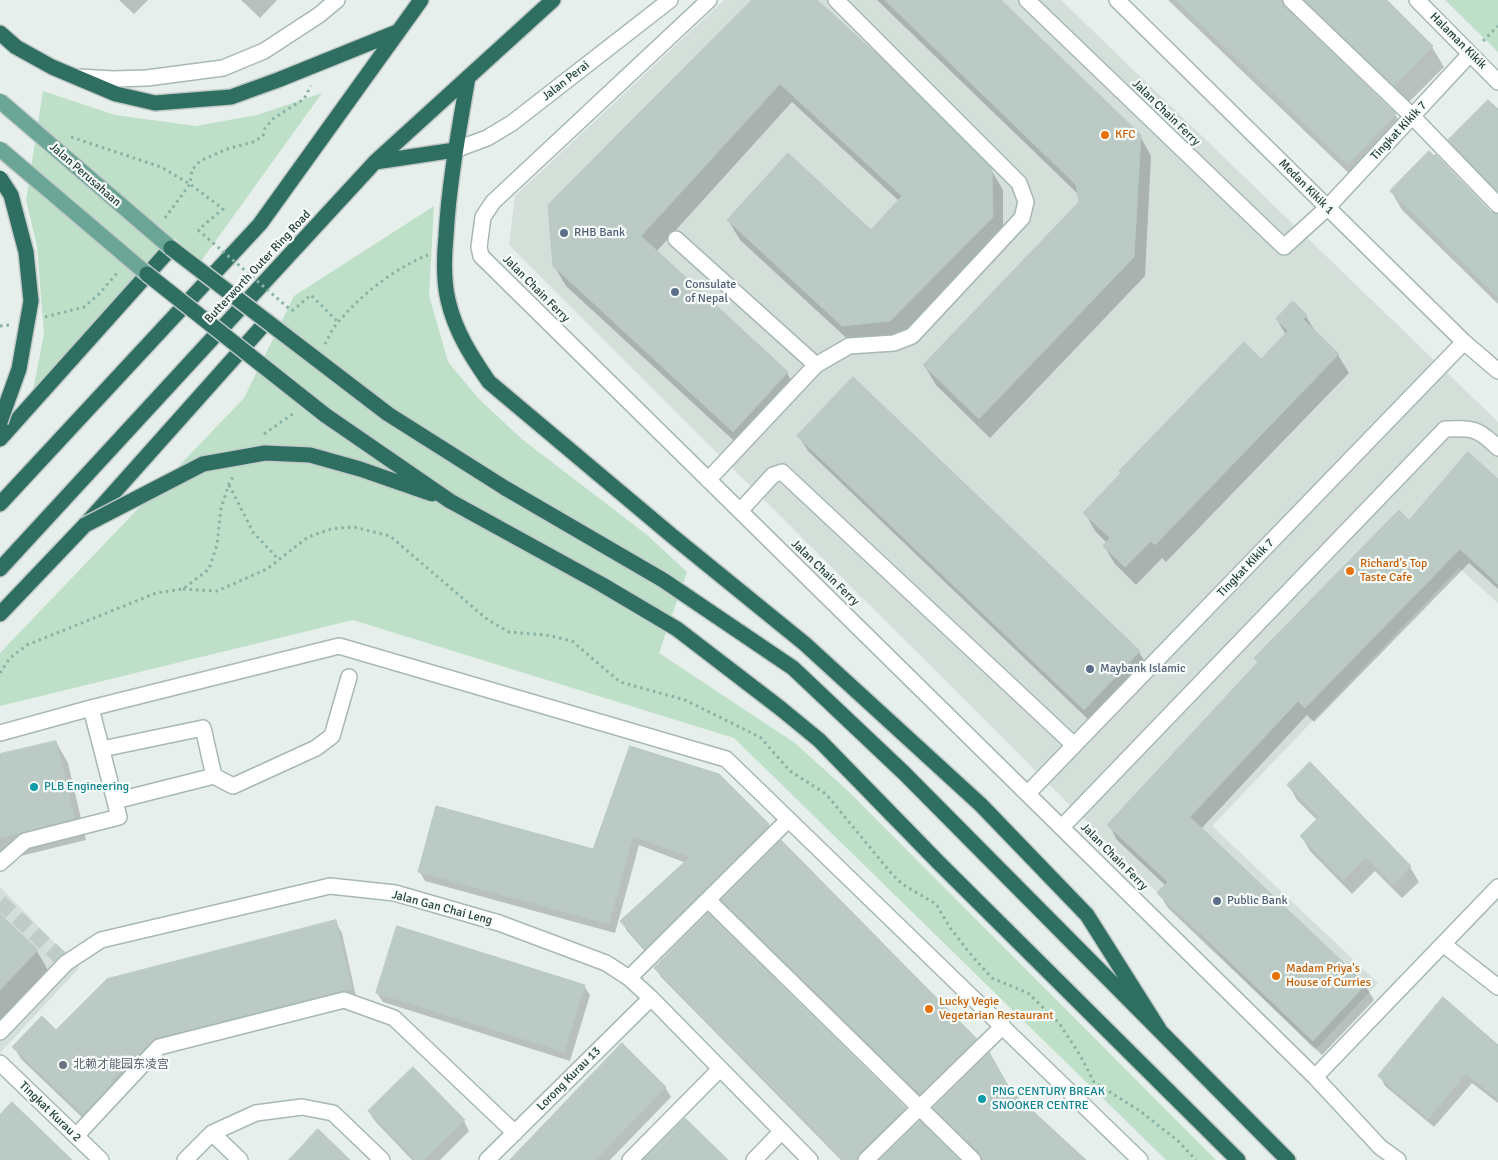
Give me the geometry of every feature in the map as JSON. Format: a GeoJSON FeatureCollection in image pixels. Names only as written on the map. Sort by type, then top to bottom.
{"type":"FeatureCollection","features":[{"type":"Feature","properties":{"kind":"highway"},"geometry":{"type":"LineString","coordinates":[[0,504],[260,224],[420,0]]}},
{"type":"Feature","properties":{"kind":"highway","name":"Butterworth Outer Ring Road"},"geometry":{"type":"LineString","coordinates":[[0,569],[375,162],[553,0]]}},
{"type":"Feature","properties":{"kind":"highway"},"geometry":{"type":"LineString","coordinates":[[0,33],[16,47],[44,63],[116,94],[156,102],[231,97],[397,32]]}},
{"type":"Feature","properties":{"kind":"highway"},"geometry":{"type":"LineString","coordinates":[[468,77],[455,150],[446,223],[445,284],[448,300],[468,351],[489,382],[671,535],[805,644],[981,805],[1087,915],[1159,1029]]}},
{"type":"Feature","properties":{"kind":"highway"},"geometry":{"type":"LineString","coordinates":[[375,162],[455,150]]}},
{"type":"Feature","properties":{"kind":"highway"},"geometry":{"type":"LineString","coordinates":[[0,178],[11,195],[23,242],[31,300],[19,369],[0,422]]}},
{"type":"Feature","properties":{"kind":"highway"},"geometry":{"type":"LineString","coordinates":[[0,439],[171,248],[388,414],[505,488],[663,580],[793,668],[904,773],[1288,1160]]}},
{"type":"Feature","properties":{"kind":"highway"},"geometry":{"type":"LineString","coordinates":[[146,274],[325,415],[450,501],[601,584],[677,630],[780,708],[819,740],[939,863],[1238,1160]]}},
{"type":"Feature","properties":{"kind":"highway"},"geometry":{"type":"LineString","coordinates":[[0,614],[85,525],[266,321]]}},
{"type":"Feature","properties":{"kind":"highway"},"geometry":{"type":"LineString","coordinates":[[85,525],[203,464],[265,453],[310,455],[450,501]]}},
{"type":"Feature","properties":{"kind":"main road","name":"Jalan Perusahaan"},"geometry":{"type":"LineString","coordinates":[[0,101],[171,248]]}},
{"type":"Feature","properties":{"kind":"main road"},"geometry":{"type":"LineString","coordinates":[[0,149],[146,274]]}},
{"type":"Feature","properties":{"kind":"street"},"geometry":{"type":"LineString","coordinates":[[76,76],[113,79],[147,78],[223,68],[264,51],[319,15],[337,0]]}},
{"type":"Feature","properties":{"kind":"street","name":"Jalan Perai"},"geometry":{"type":"LineString","coordinates":[[455,150],[487,138],[512,123],[670,0]]}},
{"type":"Feature","properties":{"kind":"street","name":"Jalan Chain Ferry"},"geometry":{"type":"LineString","coordinates":[[709,0],[494,202],[483,217],[479,247],[481,256],[1315,1076],[1380,1147],[1398,1160]]}},
{"type":"Feature","properties":{"kind":"street"},"geometry":{"type":"LineString","coordinates":[[708,480],[816,365],[848,346],[894,343],[912,336],[1022,218],[1026,202],[1020,182],[836,0]]}},
{"type":"Feature","properties":{"kind":"street","name":"Jalan Chain Ferry"},"geometry":{"type":"LineString","coordinates":[[1027,0],[1284,247]]}},
{"type":"Feature","properties":{"kind":"street","name":"Medan Kikik 1"},"geometry":{"type":"LineString","coordinates":[[1117,0],[1464,342],[1498,372]]}},
{"type":"Feature","properties":{"kind":"street"},"geometry":{"type":"LineString","coordinates":[[1291,0],[1412,116],[1498,205]]}},
{"type":"Feature","properties":{"kind":"street","name":"Halaman Kikik"},"geometry":{"type":"LineString","coordinates":[[1417,0],[1498,82]]}},
{"type":"Feature","properties":{"kind":"street","name":"Tingkat Kikik 7"},"geometry":{"type":"LineString","coordinates":[[1284,247],[1327,208],[1470,54]]}},
{"type":"Feature","properties":{"kind":"street"},"geometry":{"type":"LineString","coordinates":[[676,239],[816,365]]}},
{"type":"Feature","properties":{"kind":"street","name":"Tingkat Kikik 7"},"geometry":{"type":"LineString","coordinates":[[1028,793],[1464,342]]}},
{"type":"Feature","properties":{"kind":"street"},"geometry":{"type":"LineString","coordinates":[[1062,827],[1445,429],[1465,428],[1483,434],[1498,448]]}},
{"type":"Feature","properties":{"kind":"street"},"geometry":{"type":"LineString","coordinates":[[740,511],[773,475],[782,472],[1074,745]]}},
{"type":"Feature","properties":{"kind":"street"},"geometry":{"type":"LineString","coordinates":[[0,732],[339,646],[726,759],[1140,1160]]}},
{"type":"Feature","properties":{"kind":"street"},"geometry":{"type":"LineString","coordinates":[[115,801],[214,776],[233,786],[316,748],[332,736],[349,676]]}},
{"type":"Feature","properties":{"kind":"street"},"geometry":{"type":"LineString","coordinates":[[0,863],[25,841],[119,817],[92,708]]}},
{"type":"Feature","properties":{"kind":"street"},"geometry":{"type":"LineString","coordinates":[[102,749],[203,728],[214,776]]}},
{"type":"Feature","properties":{"kind":"street"},"geometry":{"type":"LineString","coordinates":[[629,978],[788,820]]}},
{"type":"Feature","properties":{"kind":"street","name":"Jalan Gan Chai Leng"},"geometry":{"type":"LineString","coordinates":[[0,1032],[66,963],[101,940],[330,886],[395,893],[499,923],[606,963],[629,978],[652,998],[810,1160]]}},
{"type":"Feature","properties":{"kind":"street"},"geometry":{"type":"LineString","coordinates":[[1315,1076],[1498,887]]}},
{"type":"Feature","properties":{"kind":"street"},"geometry":{"type":"LineString","coordinates":[[708,900],[972,1160]]}},
{"type":"Feature","properties":{"kind":"street"},"geometry":{"type":"LineString","coordinates":[[1443,944],[1498,987]]}},
{"type":"Feature","properties":{"kind":"street","name":"Lorong Kurau 13"},"geometry":{"type":"LineString","coordinates":[[487,1160],[652,998]]}},
{"type":"Feature","properties":{"kind":"street"},"geometry":{"type":"LineString","coordinates":[[76,1136],[159,1047],[344,1000],[394,1018],[515,1133]]}},
{"type":"Feature","properties":{"kind":"street"},"geometry":{"type":"LineString","coordinates":[[866,1160],[1003,1026]]}},
{"type":"Feature","properties":{"kind":"street","name":"Tingkat Kurau 2"},"geometry":{"type":"LineString","coordinates":[[0,1064],[101,1160]]}},
{"type":"Feature","properties":{"kind":"street"},"geometry":{"type":"LineString","coordinates":[[630,1160],[720,1069]]}},
{"type":"Feature","properties":{"kind":"street"},"geometry":{"type":"LineString","coordinates":[[185,1160],[212,1133],[256,1113],[302,1107],[333,1113],[382,1160]]}},
{"type":"Feature","properties":{"kind":"street"},"geometry":{"type":"LineString","coordinates":[[754,1160],[782,1131]]}},
{"type":"Feature","properties":{"kind":"street"},"geometry":{"type":"LineString","coordinates":[[212,1133],[240,1160]]}},
{"type":"Feature","properties":{"kind":"path"},"geometry":{"type":"LineString","coordinates":[[160,224],[177,204],[190,184],[192,170],[200,161],[227,149],[253,142],[263,136],[265,128],[274,118],[304,99],[324,61]]}},
{"type":"Feature","properties":{"kind":"path"},"geometry":{"type":"LineString","coordinates":[[68,136],[161,167],[190,184],[223,209],[198,230],[292,311],[312,295],[338,322]]}},
{"type":"Feature","properties":{"kind":"path"},"geometry":{"type":"LineString","coordinates":[[43,317],[84,307],[99,294],[123,266]]}},
{"type":"Feature","properties":{"kind":"path"},"geometry":{"type":"LineString","coordinates":[[0,326],[15,324]]}},
{"type":"Feature","properties":{"kind":"path"},"geometry":{"type":"LineString","coordinates":[[229,484],[253,532],[279,560]]}},
{"type":"Feature","properties":{"kind":"path"},"geometry":{"type":"LineString","coordinates":[[183,589],[217,591],[267,569],[308,537],[331,529],[354,527],[390,536],[488,620],[509,632],[546,635],[572,641],[620,682],[685,700],[760,737],[790,771],[826,794],[902,884],[936,904],[966,950],[992,978],[1028,993],[1059,1022],[1080,1055],[1094,1082],[1156,1123],[1178,1141],[1196,1160]]}},
{"type":"Feature","properties":{"kind":"shaded area"},"geometry":{"type":"Polygon","coordinates":[[[724,0],[1061,0],[1498,422],[1498,603],[1459,568],[1212,826],[1378,983],[1315,1050],[509,245],[515,196],[724,0]]]}},
{"type":"Feature","properties":{"kind":"shaded area"},"geometry":{"type":"Polygon","coordinates":[[[0,887],[79,968],[0,1053],[0,887]]]}},
{"type":"Feature","properties":{"kind":"green space"},"geometry":{"type":"Polygon","coordinates":[[[1445,0],[1498,0],[1498,52],[1445,0]]]}},
{"type":"Feature","properties":{"kind":"green space"},"geometry":{"type":"Polygon","coordinates":[[[43,91],[115,115],[196,126],[257,115],[322,93],[199,264],[175,238],[33,390],[44,334],[37,246],[26,200],[43,91]]]}},
{"type":"Feature","properties":{"kind":"green space"},"geometry":{"type":"Polygon","coordinates":[[[434,206],[429,295],[448,362],[480,400],[523,440],[646,534],[687,572],[659,653],[795,743],[848,791],[1216,1160],[1166,1160],[734,738],[353,620],[0,706],[0,653],[244,398],[294,296],[434,206]]]}},
{"type":"Feature","properties":{"kind":"building"},"geometry":{"type":"Polygon","coordinates":[[[752,0],[817,0],[881,58],[992,169],[993,217],[890,321],[842,326],[727,220],[788,153],[871,230],[902,196],[780,84],[641,236],[788,372],[733,432],[553,266],[548,205],[752,0]]]}},
{"type":"Feature","properties":{"kind":"building"},"geometry":{"type":"Polygon","coordinates":[[[885,0],[1001,0],[1141,135],[1134,257],[979,419],[923,365],[1079,202],[1076,185],[885,0]]]}},
{"type":"Feature","properties":{"kind":"building"},"geometry":{"type":"Polygon","coordinates":[[[1176,0],[1282,0],[1285,7],[1396,114],[1348,165],[1176,0]]]}},
{"type":"Feature","properties":{"kind":"building"},"geometry":{"type":"Polygon","coordinates":[[[1305,0],[1387,0],[1433,46],[1394,86],[1305,0]]]}},
{"type":"Feature","properties":{"kind":"building"},"geometry":{"type":"Polygon","coordinates":[[[1488,100],[1498,109],[1498,192],[1448,140],[1488,100]]]}},
{"type":"Feature","properties":{"kind":"building"},"geometry":{"type":"Polygon","coordinates":[[[1429,151],[1434,156],[1435,154],[1491,212],[1498,214],[1498,297],[1390,191],[1429,151]]]}},
{"type":"Feature","properties":{"kind":"building"},"geometry":{"type":"Polygon","coordinates":[[[1293,301],[1307,315],[1303,319],[1339,354],[1155,545],[1151,541],[1125,567],[1103,546],[1110,538],[1083,513],[1121,473],[1119,471],[1244,342],[1261,359],[1288,331],[1276,319],[1293,301]]]}},
{"type":"Feature","properties":{"kind":"building"},"geometry":{"type":"Polygon","coordinates":[[[853,377],[1140,651],[1084,710],[797,436],[853,377]]]}},
{"type":"Feature","properties":{"kind":"building"},"geometry":{"type":"Polygon","coordinates":[[[1468,452],[1498,479],[1498,584],[1460,549],[1305,708],[1298,701],[1190,817],[1366,984],[1313,1041],[1157,893],[1168,882],[1107,825],[1258,662],[1254,658],[1399,510],[1409,520],[1468,452]]]}},
{"type":"Feature","properties":{"kind":"building","name":"PLB Engineering"},"geometry":{"type":"Polygon","coordinates":[[[56,741],[75,819],[0,838],[0,754],[56,741]]]}},
{"type":"Feature","properties":{"kind":"building"},"geometry":{"type":"Polygon","coordinates":[[[630,746],[719,774],[769,824],[645,949],[620,921],[690,857],[633,836],[609,924],[418,872],[436,806],[593,849],[630,746]]]}},
{"type":"Feature","properties":{"kind":"building"},"geometry":{"type":"Polygon","coordinates":[[[1310,762],[1411,866],[1393,885],[1366,857],[1343,880],[1300,836],[1319,817],[1287,785],[1310,762]]]}},
{"type":"Feature","properties":{"kind":"building"},"geometry":{"type":"Polygon","coordinates":[[[781,840],[977,1039],[920,1094],[721,900],[781,840]]]}},
{"type":"Feature","properties":{"kind":"building"},"geometry":{"type":"Polygon","coordinates":[[[708,913],[906,1108],[859,1153],[857,1160],[843,1160],[654,968],[708,913]]]}},
{"type":"Feature","properties":{"kind":"building"},"geometry":{"type":"Polygon","coordinates":[[[0,914],[38,950],[0,990],[0,914]]]}},
{"type":"Feature","properties":{"kind":"building"},"geometry":{"type":"Polygon","coordinates":[[[336,920],[352,989],[156,1038],[111,1081],[113,1083],[83,1114],[12,1047],[42,1016],[56,1030],[107,979],[336,920]]]}},
{"type":"Feature","properties":{"kind":"building"},"geometry":{"type":"Polygon","coordinates":[[[397,926],[585,985],[564,1052],[376,993],[397,926]]]}},
{"type":"Feature","properties":{"kind":"building"},"geometry":{"type":"Polygon","coordinates":[[[1443,997],[1498,1045],[1498,1099],[1466,1074],[1428,1119],[1378,1076],[1443,997]]]}},
{"type":"Feature","properties":{"kind":"building"},"geometry":{"type":"Polygon","coordinates":[[[622,1043],[666,1087],[595,1160],[510,1160],[622,1043]]]}},
{"type":"Feature","properties":{"kind":"building","name":"PNG CENTURY BREAK SNOOKER CENTRE"},"geometry":{"type":"Polygon","coordinates":[[[989,1052],[1011,1091],[1086,1160],[982,1160],[980,1153],[933,1108],[989,1052]]]}},
{"type":"Feature","properties":{"kind":"building"},"geometry":{"type":"Polygon","coordinates":[[[413,1067],[465,1120],[424,1160],[415,1160],[368,1111],[413,1067]]]}},
{"type":"Feature","properties":{"kind":"building"},"geometry":{"type":"Polygon","coordinates":[[[12,1102],[72,1160],[0,1160],[0,1115],[12,1102]]]}},
{"type":"Feature","properties":{"kind":"building"},"geometry":{"type":"Polygon","coordinates":[[[685,1118],[728,1160],[643,1160],[685,1118]]]}},
{"type":"Feature","properties":{"kind":"building"},"geometry":{"type":"Polygon","coordinates":[[[920,1121],[960,1160],[879,1160],[920,1121]]]}},
{"type":"Feature","properties":{"kind":"building"},"geometry":{"type":"Polygon","coordinates":[[[318,1129],[350,1160],[289,1160],[318,1129]]]}},
{"type":"Feature","properties":{"kind":"tunnel"},"geometry":{"type":"LineString","coordinates":[[0,902],[66,963]]}},
{"type":"Feature","properties":{"kind":"place","name":"KFC"},"geometry":{"type":"Point","coordinates":[1105,135]}},
{"type":"Feature","properties":{"kind":"place","name":"RHB Bank"},"geometry":{"type":"Point","coordinates":[564,233]}},
{"type":"Feature","properties":{"kind":"place","name":"Consulate of Nepal"},"geometry":{"type":"Point","coordinates":[675,292]}},
{"type":"Feature","properties":{"kind":"place","name":"Richard's Top Taste Cafe"},"geometry":{"type":"Point","coordinates":[1350,571]}},
{"type":"Feature","properties":{"kind":"place","name":"Maybank Islamic"},"geometry":{"type":"Point","coordinates":[1090,669]}},
{"type":"Feature","properties":{"kind":"place","name":"PLB Engineering"},"geometry":{"type":"Point","coordinates":[34,787]}},
{"type":"Feature","properties":{"kind":"place","name":"Public Bank"},"geometry":{"type":"Point","coordinates":[1217,901]}},
{"type":"Feature","properties":{"kind":"place","name":"Madam Priya's House of Curries"},"geometry":{"type":"Point","coordinates":[1276,976]}},
{"type":"Feature","properties":{"kind":"place","name":"Lucky Vegie Vegetarian Restaurant"},"geometry":{"type":"Point","coordinates":[929,1009]}},
{"type":"Feature","properties":{"kind":"place","name":"北赖才能园东凌宫"},"geometry":{"type":"Point","coordinates":[63,1065]}},
{"type":"Feature","properties":{"kind":"place","name":"PNG CENTURY BREAK SNOOKER CENTRE"},"geometry":{"type":"Point","coordinates":[982,1099]}}]}
